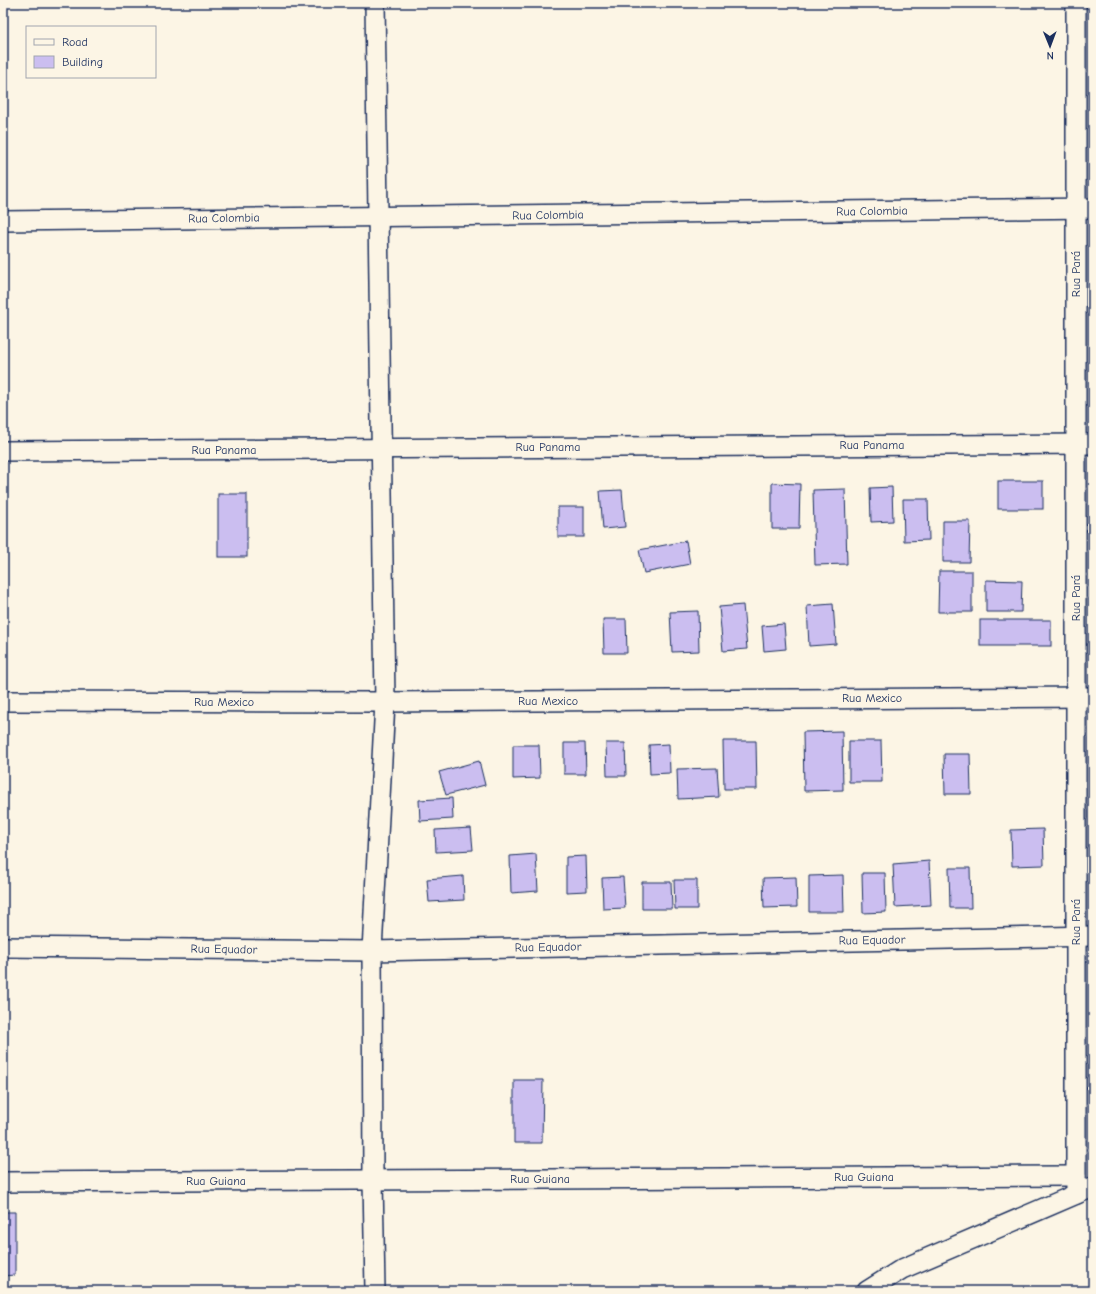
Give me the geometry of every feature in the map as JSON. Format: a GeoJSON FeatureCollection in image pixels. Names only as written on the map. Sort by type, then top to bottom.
{"type":"FeatureCollection","features":[{"type":"Feature","properties":{"kind":"street"},"geometry":{"type":"LineString","coordinates":[[375,3],[385,702],[372,951],[375,1291]]}},
{"type":"Feature","properties":{"kind":"street","name":"Rua Pará"},"geometry":{"type":"LineString","coordinates":[[1076,3],[1084,208],[1085,936],[1082,1186]]}},
{"type":"Feature","properties":{"kind":"street","name":"Rua Colombia"},"geometry":{"type":"LineString","coordinates":[[3,221],[1084,208]]}},
{"type":"Feature","properties":{"kind":"street","name":"Rua Panama"},"geometry":{"type":"LineString","coordinates":[[3,451],[1084,444]]}},
{"type":"Feature","properties":{"kind":"street","name":"Rua Mexico"},"geometry":{"type":"LineString","coordinates":[[3,701],[385,702],[1085,697]]}},
{"type":"Feature","properties":{"kind":"street","name":"Rua Equador"},"geometry":{"type":"LineString","coordinates":[[3,946],[372,951],[1085,936]]}},
{"type":"Feature","properties":{"kind":"street","name":"Rua Guiana"},"geometry":{"type":"LineString","coordinates":[[3,1182],[373,1180],[1082,1186]]}},
{"type":"Feature","properties":{"kind":"street"},"geometry":{"type":"LineString","coordinates":[[867,1291],[902,1269],[1082,1186]]}},
{"type":"Feature","properties":{"kind":"building"},"geometry":{"type":"Polygon","coordinates":[[[998,481],[1043,481],[1043,509],[998,509],[998,481]]]}},
{"type":"Feature","properties":{"kind":"building"},"geometry":{"type":"Polygon","coordinates":[[[772,483],[800,484],[799,529],[772,529],[772,483]]]}},
{"type":"Feature","properties":{"kind":"building"},"geometry":{"type":"Polygon","coordinates":[[[892,487],[893,521],[871,522],[870,488],[892,487]]]}},
{"type":"Feature","properties":{"kind":"building"},"geometry":{"type":"Polygon","coordinates":[[[845,489],[847,564],[815,565],[813,490],[845,489]]]}},
{"type":"Feature","properties":{"kind":"building"},"geometry":{"type":"Polygon","coordinates":[[[622,490],[625,527],[603,529],[600,491],[622,490]]]}},
{"type":"Feature","properties":{"kind":"building"},"geometry":{"type":"Polygon","coordinates":[[[218,494],[247,494],[247,557],[218,557],[218,494]]]}},
{"type":"Feature","properties":{"kind":"building"},"geometry":{"type":"Polygon","coordinates":[[[903,499],[928,499],[929,540],[904,541],[903,499]]]}},
{"type":"Feature","properties":{"kind":"building"},"geometry":{"type":"Polygon","coordinates":[[[558,507],[584,507],[584,537],[558,537],[558,507]]]}},
{"type":"Feature","properties":{"kind":"building"},"geometry":{"type":"Polygon","coordinates":[[[943,521],[970,521],[969,562],[943,562],[943,521]]]}},
{"type":"Feature","properties":{"kind":"building"},"geometry":{"type":"Polygon","coordinates":[[[686,541],[690,564],[644,573],[639,550],[686,541]]]}},
{"type":"Feature","properties":{"kind":"building"},"geometry":{"type":"Polygon","coordinates":[[[939,571],[972,571],[972,612],[938,612],[939,571]]]}},
{"type":"Feature","properties":{"kind":"building"},"geometry":{"type":"Polygon","coordinates":[[[986,580],[1022,581],[1021,612],[986,612],[986,580]]]}},
{"type":"Feature","properties":{"kind":"building"},"geometry":{"type":"Polygon","coordinates":[[[833,604],[836,644],[809,646],[807,606],[833,604]]]}},
{"type":"Feature","properties":{"kind":"building"},"geometry":{"type":"Polygon","coordinates":[[[743,605],[747,649],[723,651],[719,607],[743,605]]]}},
{"type":"Feature","properties":{"kind":"building"},"geometry":{"type":"Polygon","coordinates":[[[698,611],[699,651],[672,652],[670,612],[698,611]]]}},
{"type":"Feature","properties":{"kind":"building"},"geometry":{"type":"Polygon","coordinates":[[[603,619],[626,619],[627,653],[604,653],[603,619]]]}},
{"type":"Feature","properties":{"kind":"building"},"geometry":{"type":"Polygon","coordinates":[[[980,620],[1051,620],[1051,646],[980,646],[980,620]]]}},
{"type":"Feature","properties":{"kind":"building"},"geometry":{"type":"Polygon","coordinates":[[[784,624],[786,649],[764,651],[762,626],[784,624]]]}},
{"type":"Feature","properties":{"kind":"building"},"geometry":{"type":"Polygon","coordinates":[[[842,731],[843,790],[804,791],[803,732],[842,731]]]}},
{"type":"Feature","properties":{"kind":"building"},"geometry":{"type":"Polygon","coordinates":[[[723,741],[756,741],[757,789],[724,789],[723,741]]]}},
{"type":"Feature","properties":{"kind":"building"},"geometry":{"type":"Polygon","coordinates":[[[849,741],[881,741],[882,782],[849,782],[849,741]]]}},
{"type":"Feature","properties":{"kind":"building"},"geometry":{"type":"Polygon","coordinates":[[[564,743],[585,743],[586,774],[564,774],[564,743]]]}},
{"type":"Feature","properties":{"kind":"building"},"geometry":{"type":"Polygon","coordinates":[[[606,743],[625,743],[626,776],[607,776],[606,743]]]}},
{"type":"Feature","properties":{"kind":"building"},"geometry":{"type":"Polygon","coordinates":[[[669,744],[670,773],[650,774],[649,745],[669,744]]]}},
{"type":"Feature","properties":{"kind":"building"},"geometry":{"type":"Polygon","coordinates":[[[513,745],[539,745],[540,778],[513,779],[513,745]]]}},
{"type":"Feature","properties":{"kind":"building"},"geometry":{"type":"Polygon","coordinates":[[[944,754],[970,754],[971,794],[945,794],[944,754]]]}},
{"type":"Feature","properties":{"kind":"building"},"geometry":{"type":"Polygon","coordinates":[[[479,761],[485,785],[446,795],[439,772],[479,761]]]}},
{"type":"Feature","properties":{"kind":"building"},"geometry":{"type":"Polygon","coordinates":[[[717,768],[719,797],[678,799],[677,769],[717,768]]]}},
{"type":"Feature","properties":{"kind":"building"},"geometry":{"type":"Polygon","coordinates":[[[452,798],[453,819],[420,821],[419,800],[452,798]]]}},
{"type":"Feature","properties":{"kind":"building"},"geometry":{"type":"Polygon","coordinates":[[[471,828],[473,850],[436,852],[435,830],[471,828]]]}},
{"type":"Feature","properties":{"kind":"building"},"geometry":{"type":"Polygon","coordinates":[[[1043,829],[1044,865],[1012,866],[1011,830],[1043,829]]]}},
{"type":"Feature","properties":{"kind":"building"},"geometry":{"type":"Polygon","coordinates":[[[536,854],[538,891],[511,893],[510,856],[536,854]]]}},
{"type":"Feature","properties":{"kind":"building"},"geometry":{"type":"Polygon","coordinates":[[[586,856],[587,891],[566,892],[566,857],[586,856]]]}},
{"type":"Feature","properties":{"kind":"building"},"geometry":{"type":"Polygon","coordinates":[[[929,861],[931,905],[895,907],[893,864],[929,861]]]}},
{"type":"Feature","properties":{"kind":"building"},"geometry":{"type":"Polygon","coordinates":[[[949,868],[970,868],[971,908],[950,908],[949,868]]]}},
{"type":"Feature","properties":{"kind":"building"},"geometry":{"type":"Polygon","coordinates":[[[862,873],[885,873],[886,912],[863,913],[862,873]]]}},
{"type":"Feature","properties":{"kind":"building"},"geometry":{"type":"Polygon","coordinates":[[[843,875],[844,912],[809,912],[809,876],[843,875]]]}},
{"type":"Feature","properties":{"kind":"building"},"geometry":{"type":"Polygon","coordinates":[[[463,876],[464,900],[429,902],[427,879],[463,876]]]}},
{"type":"Feature","properties":{"kind":"building"},"geometry":{"type":"Polygon","coordinates":[[[623,877],[625,908],[603,909],[602,878],[623,877]]]}},
{"type":"Feature","properties":{"kind":"building"},"geometry":{"type":"Polygon","coordinates":[[[796,877],[797,907],[764,908],[763,878],[796,877]]]}},
{"type":"Feature","properties":{"kind":"building"},"geometry":{"type":"Polygon","coordinates":[[[674,880],[697,880],[697,909],[675,909],[674,880]]]}},
{"type":"Feature","properties":{"kind":"building"},"geometry":{"type":"Polygon","coordinates":[[[642,882],[671,882],[672,909],[642,909],[642,882]]]}},
{"type":"Feature","properties":{"kind":"building"},"geometry":{"type":"Polygon","coordinates":[[[514,1080],[543,1080],[542,1143],[514,1143],[514,1080]]]}},
{"type":"Feature","properties":{"kind":"building"},"geometry":{"type":"Polygon","coordinates":[[[3,1212],[15,1212],[15,1275],[3,1276],[3,1212]]]}}]}
